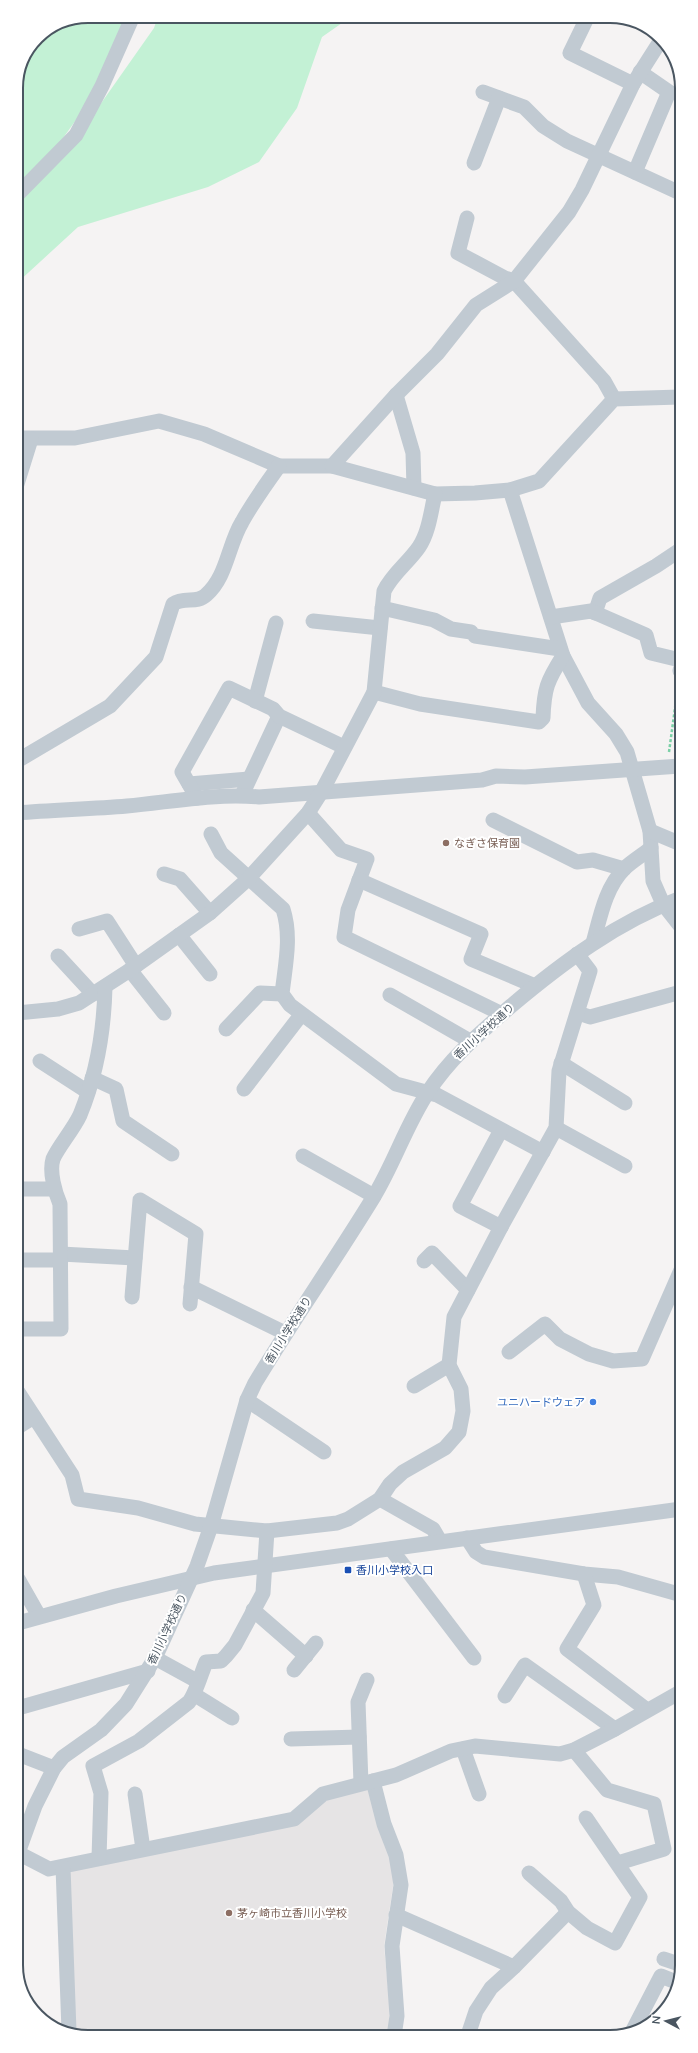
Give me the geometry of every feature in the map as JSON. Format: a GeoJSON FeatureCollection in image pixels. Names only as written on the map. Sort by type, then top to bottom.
{"type":"FeatureCollection","features":[{"type":"Feature","properties":{"kind":"street"},"geometry":{"type":"LineString","coordinates":[[23,189],[76,135],[102,86],[130,23]]}},
{"type":"Feature","properties":{"kind":"street"},"geometry":{"type":"LineString","coordinates":[[585,23],[570,53],[669,92],[635,172]]}},
{"type":"Feature","properties":{"kind":"street"},"geometry":{"type":"LineString","coordinates":[[332,466],[396,395],[437,354],[476,305],[514,281],[569,212],[599,155],[636,78],[658,45]]}},
{"type":"Feature","properties":{"kind":"street"},"geometry":{"type":"LineString","coordinates":[[483,92],[524,107],[543,126],[567,141],[675,191]]}},
{"type":"Feature","properties":{"kind":"street"},"geometry":{"type":"LineString","coordinates":[[474,163],[499,98]]}},
{"type":"Feature","properties":{"kind":"street"},"geometry":{"type":"LineString","coordinates":[[467,218],[458,253],[505,278],[514,281],[604,381],[614,400]]}},
{"type":"Feature","properties":{"kind":"street"},"geometry":{"type":"LineString","coordinates":[[396,395],[413,454],[414,488]]}},
{"type":"Feature","properties":{"kind":"street"},"geometry":{"type":"LineString","coordinates":[[24,439],[75,438],[159,421],[204,434],[279,466],[332,466],[435,494],[510,490],[539,481],[614,400],[675,397]]}},
{"type":"Feature","properties":{"kind":"street"},"geometry":{"type":"LineString","coordinates":[[23,757],[110,706],[156,656],[173,604],[179,600],[205,597],[217,584],[241,522],[279,466]]}},
{"type":"Feature","properties":{"kind":"street"},"geometry":{"type":"LineString","coordinates":[[510,490],[551,617],[561,653],[588,703],[616,734],[627,752],[650,832],[653,881],[663,904],[675,919]]}},
{"type":"Feature","properties":{"kind":"street"},"geometry":{"type":"LineString","coordinates":[[23,1012],[58,1009],[79,1003],[133,968],[210,913],[248,879],[308,813],[322,791],[374,692],[384,591],[390,578],[419,547],[426,532],[435,494]]}},
{"type":"Feature","properties":{"kind":"street"},"geometry":{"type":"LineString","coordinates":[[595,613],[600,598],[675,553]]}},
{"type":"Feature","properties":{"kind":"street"},"geometry":{"type":"LineString","coordinates":[[382,608],[434,620],[451,629],[561,653]]}},
{"type":"Feature","properties":{"kind":"street"},"geometry":{"type":"LineString","coordinates":[[551,617],[591,611],[646,635],[651,653],[675,659]]}},
{"type":"Feature","properties":{"kind":"street"},"geometry":{"type":"LineString","coordinates":[[313,621],[380,628]]}},
{"type":"Feature","properties":{"kind":"street"},"geometry":{"type":"LineString","coordinates":[[255,701],[276,623]]}},
{"type":"Feature","properties":{"kind":"street"},"geometry":{"type":"LineString","coordinates":[[374,692],[420,704],[539,722],[543,718],[544,691],[550,674],[561,653]]}},
{"type":"Feature","properties":{"kind":"street"},"geometry":{"type":"LineString","coordinates":[[197,798],[182,772],[229,688],[273,710],[279,716],[344,747]]}},
{"type":"Feature","properties":{"kind":"street"},"geometry":{"type":"LineString","coordinates":[[242,795],[279,716]]}},
{"type":"Feature","properties":{"kind":"street"},"geometry":{"type":"LineString","coordinates":[[23,812],[197,798],[242,795],[259,797],[482,780],[496,776],[525,777],[674,766]]}},
{"type":"Feature","properties":{"kind":"street"},"geometry":{"type":"LineString","coordinates":[[189,784],[249,779]]}},
{"type":"Feature","properties":{"kind":"street"},"geometry":{"type":"LineString","coordinates":[[308,813],[341,850],[367,859],[348,910],[344,936],[502,1014]]}},
{"type":"Feature","properties":{"kind":"street"},"geometry":{"type":"LineString","coordinates":[[493,820],[577,862],[593,860],[624,869]]}},
{"type":"Feature","properties":{"kind":"street"},"geometry":{"type":"LineString","coordinates":[[650,832],[675,842]]}},
{"type":"Feature","properties":{"kind":"street"},"geometry":{"type":"LineString","coordinates":[[211,834],[221,854],[284,909],[288,937],[282,994],[290,1005],[301,1015],[396,1084],[427,1094],[437,1095],[543,1152]]}},
{"type":"Feature","properties":{"kind":"street"},"geometry":{"type":"LineString","coordinates":[[593,943],[606,898],[613,882],[624,869],[652,848]]}},
{"type":"Feature","properties":{"kind":"street"},"geometry":{"type":"LineString","coordinates":[[164,874],[180,879],[210,913]]}},
{"type":"Feature","properties":{"kind":"street"},"geometry":{"type":"LineString","coordinates":[[359,880],[481,934],[471,959],[535,986]]}},
{"type":"Feature","properties":{"kind":"street","name":"香川小学校通り"},"geometry":{"type":"LineString","coordinates":[[23,1839],[35,1806],[54,1768],[63,1757],[101,1730],[126,1704],[151,1665],[192,1578],[211,1526],[247,1400],[255,1383],[285,1333],[374,1196],[427,1094],[453,1058],[470,1041],[535,986],[593,943],[663,904],[675,900]]}},
{"type":"Feature","properties":{"kind":"street"},"geometry":{"type":"LineString","coordinates":[[79,929],[107,921],[133,968],[164,1013]]}},
{"type":"Feature","properties":{"kind":"street"},"geometry":{"type":"LineString","coordinates":[[178,935],[210,974]]}},
{"type":"Feature","properties":{"kind":"street"},"geometry":{"type":"LineString","coordinates":[[23,1400],[72,1475],[78,1499],[138,1508],[195,1524],[211,1526],[267,1531],[337,1523],[348,1519],[380,1499],[390,1484],[403,1472],[445,1448],[459,1432],[463,1411],[461,1389],[449,1365],[454,1317],[501,1227],[556,1128],[561,1062],[578,1013],[590,971],[577,954]]}},
{"type":"Feature","properties":{"kind":"street"},"geometry":{"type":"LineString","coordinates":[[23,1330],[61,1329],[60,1204],[54,1189],[53,1160],[76,1122],[90,1085],[104,1003],[99,991],[58,956]]}},
{"type":"Feature","properties":{"kind":"street"},"geometry":{"type":"LineString","coordinates":[[226,1029],[260,993],[282,994]]}},
{"type":"Feature","properties":{"kind":"street"},"geometry":{"type":"LineString","coordinates":[[578,1013],[590,1017],[675,994]]}},
{"type":"Feature","properties":{"kind":"street"},"geometry":{"type":"LineString","coordinates":[[390,995],[470,1041]]}},
{"type":"Feature","properties":{"kind":"street"},"geometry":{"type":"LineString","coordinates":[[244,1089],[301,1015]]}},
{"type":"Feature","properties":{"kind":"street"},"geometry":{"type":"LineString","coordinates":[[40,1061],[90,1085],[116,1089],[123,1121],[172,1154]]}},
{"type":"Feature","properties":{"kind":"street"},"geometry":{"type":"LineString","coordinates":[[561,1062],[625,1103]]}},
{"type":"Feature","properties":{"kind":"street"},"geometry":{"type":"LineString","coordinates":[[556,1128],[625,1166]]}},
{"type":"Feature","properties":{"kind":"street"},"geometry":{"type":"LineString","coordinates":[[501,1130],[460,1206],[501,1227]]}},
{"type":"Feature","properties":{"kind":"street"},"geometry":{"type":"LineString","coordinates":[[303,1156],[374,1196]]}},
{"type":"Feature","properties":{"kind":"street"},"geometry":{"type":"LineString","coordinates":[[23,1189],[54,1189]]}},
{"type":"Feature","properties":{"kind":"street"},"geometry":{"type":"LineString","coordinates":[[132,1297],[140,1200],[196,1234],[190,1304]]}},
{"type":"Feature","properties":{"kind":"street"},"geometry":{"type":"LineString","coordinates":[[424,1260],[432,1253],[468,1290]]}},
{"type":"Feature","properties":{"kind":"street"},"geometry":{"type":"LineString","coordinates":[[23,1260],[61,1257],[135,1258]]}},
{"type":"Feature","properties":{"kind":"street"},"geometry":{"type":"LineString","coordinates":[[509,1352],[545,1324],[560,1339],[589,1354],[613,1361],[642,1359],[675,1285]]}},
{"type":"Feature","properties":{"kind":"street"},"geometry":{"type":"LineString","coordinates":[[191,1287],[285,1333]]}},
{"type":"Feature","properties":{"kind":"street"},"geometry":{"type":"LineString","coordinates":[[414,1386],[449,1365]]}},
{"type":"Feature","properties":{"kind":"street"},"geometry":{"type":"LineString","coordinates":[[247,1400],[324,1452]]}},
{"type":"Feature","properties":{"kind":"street"},"geometry":{"type":"LineString","coordinates":[[23,1424],[34,1417]]}},
{"type":"Feature","properties":{"kind":"street"},"geometry":{"type":"LineString","coordinates":[[380,1499],[432,1529],[440,1541]]}},
{"type":"Feature","properties":{"kind":"street"},"geometry":{"type":"LineString","coordinates":[[23,1621],[192,1578],[264,1566],[675,1509]]}},
{"type":"Feature","properties":{"kind":"street"},"geometry":{"type":"LineString","coordinates":[[99,1858],[101,1793],[93,1766],[139,1741],[189,1702],[206,1662],[221,1660],[235,1645],[263,1592],[267,1531]]}},
{"type":"Feature","properties":{"kind":"street"},"geometry":{"type":"LineString","coordinates":[[467,1538],[476,1552],[484,1557],[584,1574],[618,1577],[675,1593]]}},
{"type":"Feature","properties":{"kind":"street"},"geometry":{"type":"LineString","coordinates":[[391,1548],[474,1658]]}},
{"type":"Feature","properties":{"kind":"street"},"geometry":{"type":"LineString","coordinates":[[584,1574],[594,1606],[568,1649],[647,1710]]}},
{"type":"Feature","properties":{"kind":"street"},"geometry":{"type":"LineString","coordinates":[[23,1588],[39,1616]]}},
{"type":"Feature","properties":{"kind":"street"},"geometry":{"type":"LineString","coordinates":[[253,1610],[306,1656]]}},
{"type":"Feature","properties":{"kind":"street"},"geometry":{"type":"LineString","coordinates":[[294,1670],[316,1644]]}},
{"type":"Feature","properties":{"kind":"street"},"geometry":{"type":"LineString","coordinates":[[23,1706],[151,1665],[196,1688],[232,1718]]}},
{"type":"Feature","properties":{"kind":"street"},"geometry":{"type":"LineString","coordinates":[[505,1696],[525,1665],[615,1729]]}},
{"type":"Feature","properties":{"kind":"street"},"geometry":{"type":"LineString","coordinates":[[368,1680],[358,1702],[359,1737],[367,1782],[396,1854],[401,1885],[392,1946],[397,2016],[395,2030]]}},
{"type":"Feature","properties":{"kind":"street"},"geometry":{"type":"LineString","coordinates":[[23,1856],[42,1867],[49,1869],[294,1819],[324,1794],[396,1775],[451,1751],[475,1746],[560,1754],[574,1750],[615,1729],[675,1695]]}},
{"type":"Feature","properties":{"kind":"street"},"geometry":{"type":"LineString","coordinates":[[291,1739],[359,1737]]}},
{"type":"Feature","properties":{"kind":"street"},"geometry":{"type":"LineString","coordinates":[[463,1749],[479,1794]]}},
{"type":"Feature","properties":{"kind":"street"},"geometry":{"type":"LineString","coordinates":[[574,1750],[607,1790],[654,1804],[664,1849],[618,1863]]}},
{"type":"Feature","properties":{"kind":"street"},"geometry":{"type":"LineString","coordinates":[[23,1756],[54,1768]]}},
{"type":"Feature","properties":{"kind":"street"},"geometry":{"type":"LineString","coordinates":[[135,1794],[143,1849]]}},
{"type":"Feature","properties":{"kind":"street"},"geometry":{"type":"LineString","coordinates":[[529,1873],[561,1901],[568,1912],[587,1928],[615,1943],[640,1897],[586,1818]]}},
{"type":"Feature","properties":{"kind":"street"},"geometry":{"type":"LineString","coordinates":[[63,1867],[68,2027]]}},
{"type":"Feature","properties":{"kind":"street"},"geometry":{"type":"LineString","coordinates":[[470,2030],[476,2011],[491,1988],[514,1967],[568,1912]]}},
{"type":"Feature","properties":{"kind":"street"},"geometry":{"type":"LineString","coordinates":[[396,1915],[514,1967]]}},
{"type":"Feature","properties":{"kind":"street"},"geometry":{"type":"LineString","coordinates":[[664,1959],[675,1963]]}},
{"type":"Feature","properties":{"kind":"street"},"geometry":{"type":"LineString","coordinates":[[636,2025],[661,1976],[673,1981]]}},
{"type":"Feature","properties":{"kind":"path"},"geometry":{"type":"LineString","coordinates":[[674,766],[675,750]]}},
{"type":"Feature","properties":{"kind":"shaded area","name":"茅ヶ崎市立香川小学校"},"geometry":{"type":"Polygon","coordinates":[[[363,1789],[369,1790],[389,1851],[394,1880],[384,1946],[390,2010],[388,2030],[84,2030],[73,2028],[68,1878],[72,1870],[300,1823],[325,1800],[363,1789]]]}},
{"type":"Feature","properties":{"kind":"green space"},"geometry":{"type":"Polygon","coordinates":[[[125,23],[111,71],[43,166],[64,156],[154,28],[156,23],[342,23],[322,37],[297,108],[259,162],[208,187],[78,227],[23,278],[24,75],[34,52],[42,42],[52,34],[75,24],[125,23]]]}},
{"type":"Feature","properties":{"kind":"place","name":"なぎさ保育園"},"geometry":{"type":"Point","coordinates":[446,843]}},
{"type":"Feature","properties":{"kind":"place","name":"ユニハードウェア"},"geometry":{"type":"Point","coordinates":[593,1402]}},
{"type":"Feature","properties":{"kind":"place","name":"香川小学校入口"},"geometry":{"type":"Point","coordinates":[348,1570]}},
{"type":"Feature","properties":{"kind":"place","name":"茅ヶ崎市立香川小学校"},"geometry":{"type":"Point","coordinates":[229,1913]}}]}
